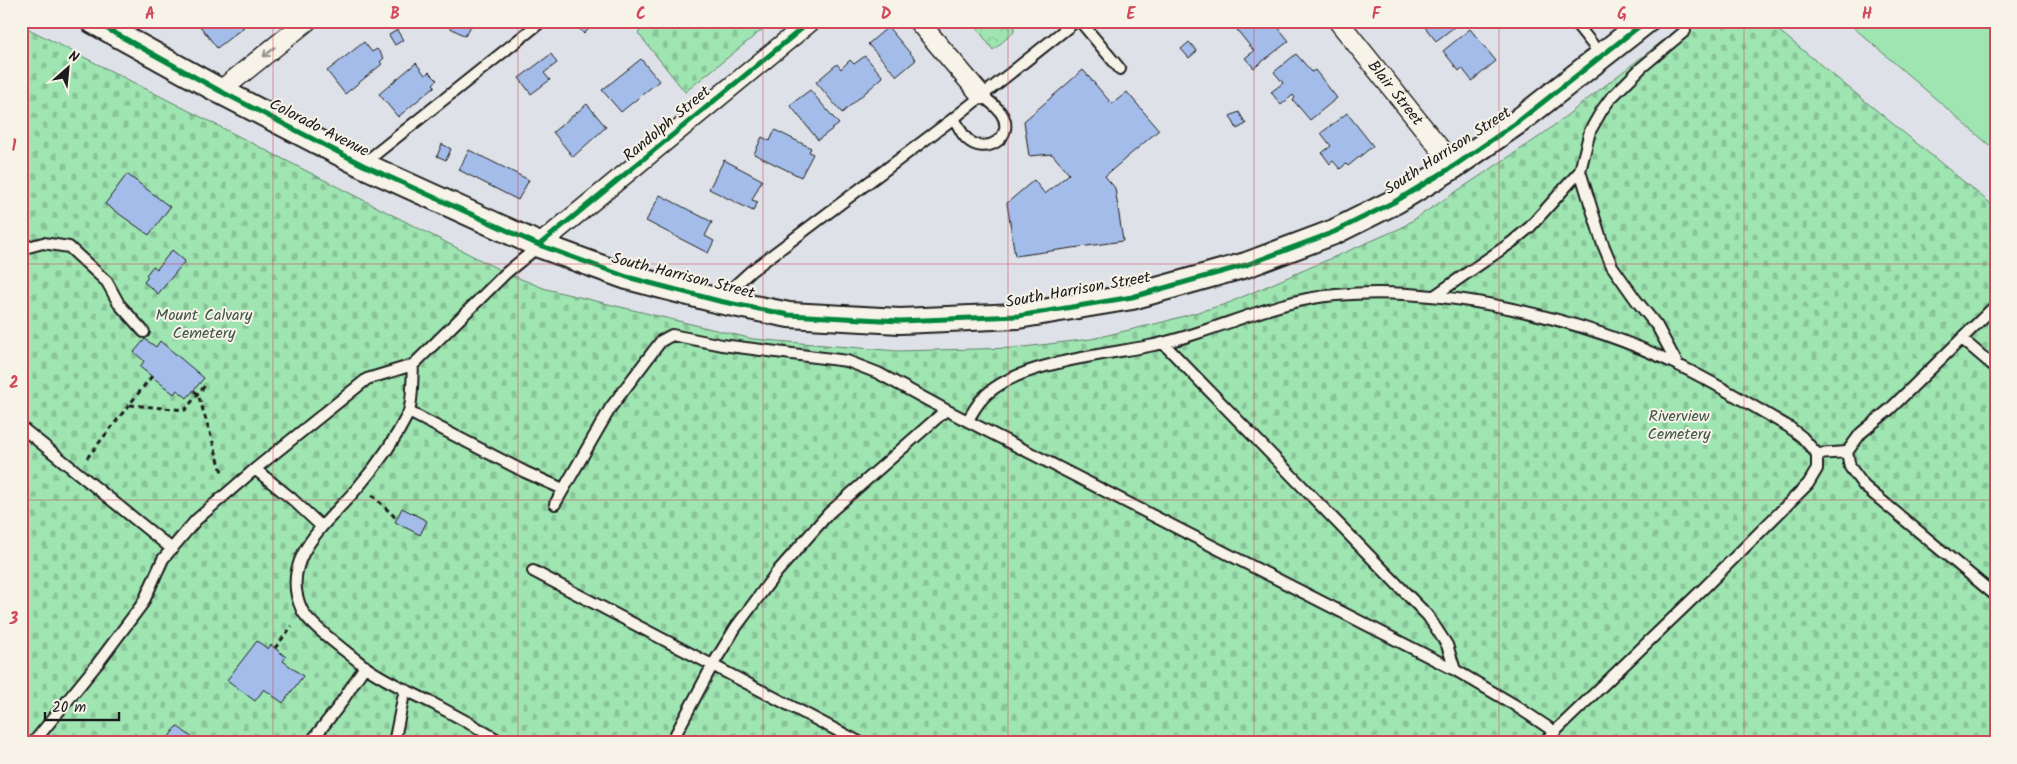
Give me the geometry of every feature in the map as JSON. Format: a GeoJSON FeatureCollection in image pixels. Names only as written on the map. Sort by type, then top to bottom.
{"type":"FeatureCollection","features":[{"type":"Feature","properties":{"kind":"street","name":"Colorado Avenue"},"geometry":{"type":"LineString","coordinates":[[93,21],[220,91],[363,165],[539,245]]}},
{"type":"Feature","properties":{"kind":"street"},"geometry":{"type":"LineString","coordinates":[[220,91],[307,21]]}},
{"type":"Feature","properties":{"kind":"street","name":"Randolph Street"},"geometry":{"type":"LineString","coordinates":[[539,245],[811,21]]}},
{"type":"Feature","properties":{"kind":"street"},"geometry":{"type":"LineString","coordinates":[[918,21],[981,95]]}},
{"type":"Feature","properties":{"kind":"street","name":"Blair Street"},"geometry":{"type":"LineString","coordinates":[[1338,21],[1454,166]]}},
{"type":"Feature","properties":{"kind":"street","name":"South Harrison Street"},"geometry":{"type":"LineString","coordinates":[[539,245],[627,277],[719,301],[789,314],[900,321],[1018,316],[1132,297],[1246,265],[1334,232],[1396,201],[1454,166],[1519,121],[1646,21]]}},
{"type":"Feature","properties":{"kind":"lane"},"geometry":{"type":"LineString","coordinates":[[363,165],[542,21]]}},
{"type":"Feature","properties":{"kind":"lane"},"geometry":{"type":"LineString","coordinates":[[719,301],[751,271],[954,118],[1076,21]]}},
{"type":"Feature","properties":{"kind":"lane"},"geometry":{"type":"LineString","coordinates":[[1080,21],[1120,68]]}},
{"type":"Feature","properties":{"kind":"lane"},"geometry":{"type":"LineString","coordinates":[[1574,21],[1601,55]]}},
{"type":"Feature","properties":{"kind":"lane"},"geometry":{"type":"LineString","coordinates":[[1434,296],[1512,242],[1530,227],[1580,172],[1590,131],[1602,110],[1621,86],[1685,31]]}},
{"type":"Feature","properties":{"kind":"lane"},"geometry":{"type":"LineString","coordinates":[[954,118],[965,138],[972,143],[980,146],[996,143],[1002,137],[1005,121],[1002,113],[981,95]]}},
{"type":"Feature","properties":{"kind":"lane"},"geometry":{"type":"LineString","coordinates":[[1580,172],[1602,242],[1612,266],[1657,326],[1678,365]]}},
{"type":"Feature","properties":{"kind":"lane"},"geometry":{"type":"LineString","coordinates":[[21,249],[43,243],[69,247],[107,282],[119,304],[144,332]]}},
{"type":"Feature","properties":{"kind":"lane"},"geometry":{"type":"LineString","coordinates":[[33,743],[98,663],[143,603],[163,559],[196,520],[367,379],[413,365],[506,273],[539,245]]}},
{"type":"Feature","properties":{"kind":"lane"},"geometry":{"type":"LineString","coordinates":[[968,420],[975,408],[988,393],[1022,374],[1048,366],[1164,344],[1284,304],[1335,294],[1393,293],[1434,296],[1498,307],[1551,319],[1620,341],[1678,365],[1789,427],[1802,437],[1817,454],[1817,468],[1808,484],[1544,743]]}},
{"type":"Feature","properties":{"kind":"lane"},"geometry":{"type":"LineString","coordinates":[[1996,305],[1890,410],[1861,433],[1847,452],[1850,467],[1864,486],[1996,596]]}},
{"type":"Feature","properties":{"kind":"lane"},"geometry":{"type":"LineString","coordinates":[[555,504],[611,406],[661,341],[672,335],[722,345],[847,361],[878,373],[946,410],[1455,670],[1513,704],[1555,732]]}},
{"type":"Feature","properties":{"kind":"lane"},"geometry":{"type":"LineString","coordinates":[[1962,339],[1996,368]]}},
{"type":"Feature","properties":{"kind":"lane"},"geometry":{"type":"LineString","coordinates":[[1164,344],[1428,616],[1446,645],[1455,670]]}},
{"type":"Feature","properties":{"kind":"lane"},"geometry":{"type":"LineString","coordinates":[[413,365],[409,412],[393,442],[361,484],[321,526],[298,562],[296,590],[302,612],[365,666],[453,713],[503,743]]}},
{"type":"Feature","properties":{"kind":"lane"},"geometry":{"type":"LineString","coordinates":[[671,743],[712,666],[757,597],[802,542],[835,508],[946,410]]}},
{"type":"Feature","properties":{"kind":"lane"},"geometry":{"type":"LineString","coordinates":[[409,412],[525,472],[563,489]]}},
{"type":"Feature","properties":{"kind":"lane"},"geometry":{"type":"LineString","coordinates":[[21,427],[172,549]]}},
{"type":"Feature","properties":{"kind":"lane"},"geometry":{"type":"LineString","coordinates":[[1817,454],[1847,452]]}},
{"type":"Feature","properties":{"kind":"lane"},"geometry":{"type":"LineString","coordinates":[[255,470],[292,499],[321,526]]}},
{"type":"Feature","properties":{"kind":"lane"},"geometry":{"type":"LineString","coordinates":[[533,571],[861,743]]}},
{"type":"Feature","properties":{"kind":"lane"},"geometry":{"type":"LineString","coordinates":[[310,743],[339,706],[365,666]]}},
{"type":"Feature","properties":{"kind":"lane"},"geometry":{"type":"LineString","coordinates":[[394,743],[405,689]]}},
{"type":"Feature","properties":{"kind":"path"},"geometry":{"type":"LineString","coordinates":[[76,472],[152,376]]}},
{"type":"Feature","properties":{"kind":"path"},"geometry":{"type":"LineString","coordinates":[[129,404],[186,410],[207,383]]}},
{"type":"Feature","properties":{"kind":"path"},"geometry":{"type":"LineString","coordinates":[[194,391],[198,394],[222,472]]}},
{"type":"Feature","properties":{"kind":"path"},"geometry":{"type":"LineString","coordinates":[[361,484],[397,519]]}},
{"type":"Feature","properties":{"kind":"path"},"geometry":{"type":"LineString","coordinates":[[275,648],[302,612]]}},
{"type":"Feature","properties":{"kind":"green space"},"geometry":{"type":"Polygon","coordinates":[[[652,21],[728,21],[732,26],[738,21],[773,21],[685,92],[638,33],[652,21]]]}},
{"type":"Feature","properties":{"kind":"green space"},"geometry":{"type":"Polygon","coordinates":[[[972,21],[1014,21],[1014,32],[993,50],[972,21]]]}},
{"type":"Feature","properties":{"kind":"green space","name":"Riverview Cemetery"},"geometry":{"type":"Polygon","coordinates":[[[1688,21],[1767,21],[1996,208],[1996,743],[21,743],[21,25],[506,273],[546,289],[753,339],[897,351],[1015,348],[1091,339],[1163,322],[1226,304],[1401,228],[1539,137],[1688,21]]]}},
{"type":"Feature","properties":{"kind":"green space"},"geometry":{"type":"Polygon","coordinates":[[[1846,21],[1996,21],[1996,151],[1846,21]]]}},
{"type":"Feature","properties":{"kind":"building"},"geometry":{"type":"Polygon","coordinates":[[[196,21],[239,21],[244,27],[217,48],[196,21]]]}},
{"type":"Feature","properties":{"kind":"building"},"geometry":{"type":"Polygon","coordinates":[[[438,21],[467,21],[466,24],[471,26],[465,36],[438,21]]]}},
{"type":"Feature","properties":{"kind":"building"},"geometry":{"type":"Polygon","coordinates":[[[583,21],[588,21],[592,26],[584,34],[578,27],[583,21]]]}},
{"type":"Feature","properties":{"kind":"building"},"geometry":{"type":"Polygon","coordinates":[[[1248,21],[1273,21],[1289,41],[1254,68],[1245,58],[1254,51],[1237,30],[1248,21]]]}},
{"type":"Feature","properties":{"kind":"building"},"geometry":{"type":"Polygon","coordinates":[[[1420,21],[1462,21],[1436,41],[1420,21]]]}},
{"type":"Feature","properties":{"kind":"building"},"geometry":{"type":"Polygon","coordinates":[[[888,27],[916,60],[897,76],[868,44],[888,27]]]}},
{"type":"Feature","properties":{"kind":"building"},"geometry":{"type":"Polygon","coordinates":[[[1470,29],[1496,61],[1472,81],[1462,68],[1459,71],[1443,51],[1470,29]]]}},
{"type":"Feature","properties":{"kind":"building"},"geometry":{"type":"Polygon","coordinates":[[[397,30],[403,40],[395,45],[389,35],[397,30]]]}},
{"type":"Feature","properties":{"kind":"building"},"geometry":{"type":"Polygon","coordinates":[[[364,42],[372,52],[377,49],[384,58],[380,62],[382,64],[345,94],[327,71],[364,42]]]}},
{"type":"Feature","properties":{"kind":"building"},"geometry":{"type":"Polygon","coordinates":[[[1189,42],[1197,51],[1189,58],[1181,49],[1189,42]]]}},
{"type":"Feature","properties":{"kind":"building"},"geometry":{"type":"Polygon","coordinates":[[[551,54],[557,63],[544,73],[550,80],[531,94],[519,78],[551,54]]]}},
{"type":"Feature","properties":{"kind":"building"},"geometry":{"type":"Polygon","coordinates":[[[1296,54],[1312,72],[1315,70],[1337,98],[1310,120],[1293,100],[1295,98],[1293,95],[1281,105],[1271,92],[1283,83],[1274,72],[1296,54]]]}},
{"type":"Feature","properties":{"kind":"building"},"geometry":{"type":"Polygon","coordinates":[[[865,56],[883,77],[842,113],[816,82],[837,64],[841,69],[850,60],[854,64],[865,56]]]}},
{"type":"Feature","properties":{"kind":"building"},"geometry":{"type":"Polygon","coordinates":[[[641,59],[659,81],[621,112],[602,90],[641,59]]]}},
{"type":"Feature","properties":{"kind":"building"},"geometry":{"type":"Polygon","coordinates":[[[416,63],[425,75],[429,72],[437,80],[433,84],[435,86],[398,117],[379,94],[416,63]]]}},
{"type":"Feature","properties":{"kind":"building"},"geometry":{"type":"Polygon","coordinates":[[[1083,70],[1112,104],[1127,92],[1159,130],[1105,176],[1115,188],[1123,241],[1015,256],[1007,203],[1034,180],[1045,194],[1069,174],[1052,154],[1029,156],[1024,121],[1083,70]]]}},
{"type":"Feature","properties":{"kind":"building"},"geometry":{"type":"Polygon","coordinates":[[[810,90],[839,124],[818,140],[790,105],[810,90]]]}},
{"type":"Feature","properties":{"kind":"building"},"geometry":{"type":"Polygon","coordinates":[[[587,104],[606,127],[573,157],[553,132],[587,104]]]}},
{"type":"Feature","properties":{"kind":"building"},"geometry":{"type":"Polygon","coordinates":[[[1239,112],[1246,124],[1237,129],[1230,116],[1239,112]]]}},
{"type":"Feature","properties":{"kind":"building"},"geometry":{"type":"Polygon","coordinates":[[[1347,113],[1373,146],[1348,166],[1346,164],[1340,169],[1333,161],[1330,164],[1322,153],[1331,146],[1321,133],[1347,113]]]}},
{"type":"Feature","properties":{"kind":"building"},"geometry":{"type":"Polygon","coordinates":[[[775,130],[811,148],[809,152],[813,154],[801,177],[754,154],[762,137],[770,141],[775,130]]]}},
{"type":"Feature","properties":{"kind":"building"},"geometry":{"type":"Polygon","coordinates":[[[442,144],[451,149],[446,160],[437,156],[442,144]]]}},
{"type":"Feature","properties":{"kind":"building"},"geometry":{"type":"Polygon","coordinates":[[[469,150],[529,180],[518,200],[459,170],[469,150]]]}},
{"type":"Feature","properties":{"kind":"building"},"geometry":{"type":"Polygon","coordinates":[[[724,160],[762,180],[752,200],[758,202],[753,211],[709,189],[724,160]]]}},
{"type":"Feature","properties":{"kind":"building"},"geometry":{"type":"Polygon","coordinates":[[[127,174],[170,207],[149,235],[105,204],[127,174]]]}},
{"type":"Feature","properties":{"kind":"building"},"geometry":{"type":"Polygon","coordinates":[[[660,195],[712,222],[705,236],[714,241],[708,253],[646,221],[660,195]]]}},
{"type":"Feature","properties":{"kind":"building"},"geometry":{"type":"Polygon","coordinates":[[[172,250],[185,261],[158,294],[144,282],[148,277],[146,275],[153,266],[157,269],[172,250]]]}},
{"type":"Feature","properties":{"kind":"building"},"geometry":{"type":"Polygon","coordinates":[[[145,339],[156,347],[160,341],[204,378],[187,398],[177,390],[174,394],[140,367],[144,361],[134,352],[145,339]]]}},
{"type":"Feature","properties":{"kind":"building"},"geometry":{"type":"Polygon","coordinates":[[[402,508],[427,521],[420,535],[395,522],[402,508]]]}},
{"type":"Feature","properties":{"kind":"building"},"geometry":{"type":"Polygon","coordinates":[[[257,641],[268,649],[271,645],[286,657],[283,661],[303,676],[283,703],[264,689],[255,701],[227,680],[257,641]]]}},
{"type":"Feature","properties":{"kind":"building"},"geometry":{"type":"Polygon","coordinates":[[[177,726],[194,739],[191,743],[174,743],[168,738],[177,726]]]}},
{"type":"Feature","properties":{"kind":"cycle path"},"geometry":{"type":"LineString","coordinates":[[93,21],[220,91],[363,165],[539,245],[627,277],[719,301],[789,315],[900,321],[1018,316],[1132,297],[1246,265],[1334,232],[1396,201],[1454,166],[1519,121],[1646,21]]}},
{"type":"Feature","properties":{"kind":"cycle path"},"geometry":{"type":"LineString","coordinates":[[539,245],[811,21]]}},
{"type":"Feature","properties":{"kind":"park label","name":"Mount Calvary Cemetery"},"geometry":{"type":"Point","coordinates":[204,324]}}]}
